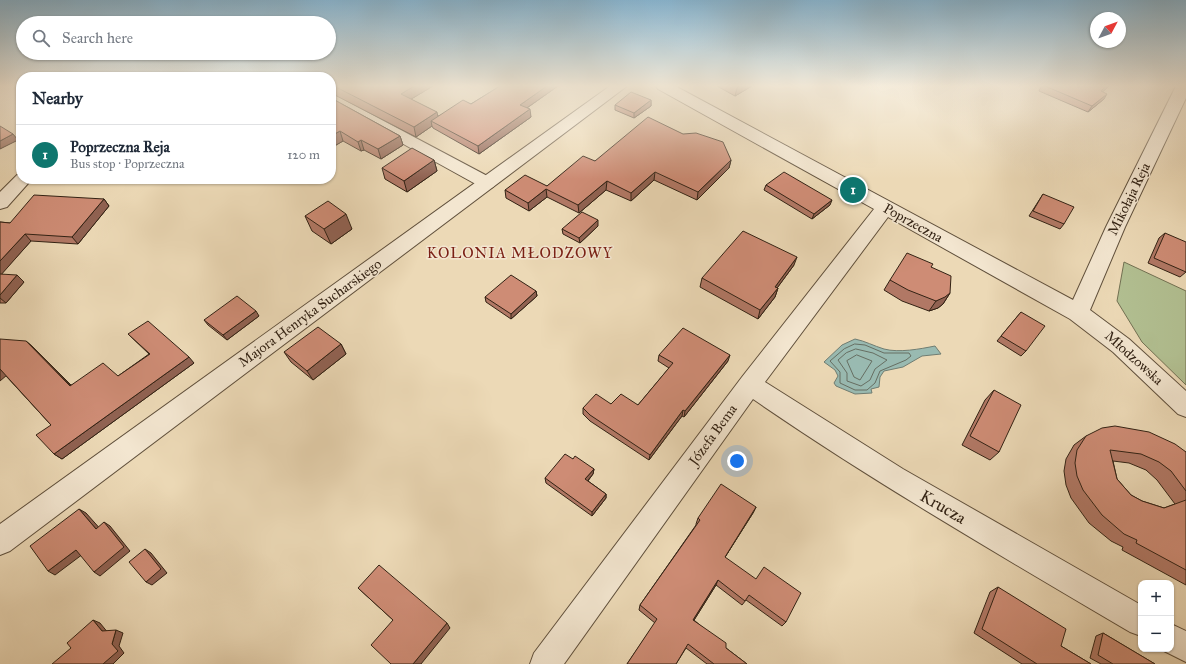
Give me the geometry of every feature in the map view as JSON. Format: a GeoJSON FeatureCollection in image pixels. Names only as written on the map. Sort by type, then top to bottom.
{"type":"FeatureCollection","features":[{"type":"Feature","properties":{"kind":"street"},"geometry":{"type":"LineString","coordinates":[[366,117],[487,183]]}},
{"type":"Feature","properties":{"kind":"street","name":"Majora Henryka Sucharskiego"},"geometry":{"type":"LineString","coordinates":[[0,541],[578,117]]}},
{"type":"Feature","properties":{"kind":"street","name":"Poprzeczna"},"geometry":{"type":"LineString","coordinates":[[719,117],[1078,313]]}},
{"type":"Feature","properties":{"kind":"street","name":"Mikołaja Reja"},"geometry":{"type":"LineString","coordinates":[[1078,313],[1095,270],[1169,117]]}},
{"type":"Feature","properties":{"kind":"street"},"geometry":{"type":"LineString","coordinates":[[0,203],[18,184]]}},
{"type":"Feature","properties":{"kind":"street","name":"Józefa Bema"},"geometry":{"type":"LineString","coordinates":[[545,664],[750,384],[885,208]]}},
{"type":"Feature","properties":{"kind":"street","name":"Młodzowska"},"geometry":{"type":"LineString","coordinates":[[1078,313],[1102,329],[1124,347],[1186,407]]}},
{"type":"Feature","properties":{"kind":"street","name":"Krucza"},"geometry":{"type":"LineString","coordinates":[[750,384],[807,423],[899,481],[1138,619]]}},
{"type":"Feature","properties":{"kind":"street"},"geometry":{"type":"LineString","coordinates":[[1174,641],[1186,648]]}},
{"type":"Feature","properties":{"kind":"green space"},"geometry":{"type":"Polygon","coordinates":[[[1124,262],[1186,291],[1186,385],[1142,342],[1117,301],[1124,262]]]}},
{"type":"Feature","properties":{"kind":"water"},"geometry":{"type":"Polygon","coordinates":[[[855,339],[884,349],[896,351],[935,346],[941,354],[922,356],[903,367],[884,371],[880,377],[879,387],[871,389],[872,393],[855,394],[836,386],[834,383],[838,376],[835,370],[824,362],[842,345],[855,339]]]}},
{"type":"Feature","properties":{"kind":"building"},"geometry":{"type":"Polygon","coordinates":[[[336,117],[365,117],[400,136],[378,149],[361,140],[358,142],[340,131],[336,133],[336,117]]]}},
{"type":"Feature","properties":{"kind":"building"},"geometry":{"type":"Polygon","coordinates":[[[394,117],[429,117],[414,127],[394,117]]]}},
{"type":"Feature","properties":{"kind":"building"},"geometry":{"type":"Polygon","coordinates":[[[437,117],[519,117],[478,146],[431,121],[437,117]]]}},
{"type":"Feature","properties":{"kind":"building"},"geometry":{"type":"Polygon","coordinates":[[[648,117],[683,134],[696,133],[723,142],[731,160],[698,192],[655,172],[631,193],[607,181],[578,205],[546,189],[528,203],[505,190],[525,175],[547,186],[583,156],[595,161],[648,117]]]}},
{"type":"Feature","properties":{"kind":"building"},"geometry":{"type":"Polygon","coordinates":[[[0,126],[13,134],[0,141],[0,126]]]}},
{"type":"Feature","properties":{"kind":"building"},"geometry":{"type":"Polygon","coordinates":[[[412,148],[434,160],[404,181],[382,168],[412,148]]]}},
{"type":"Feature","properties":{"kind":"building"},"geometry":{"type":"Polygon","coordinates":[[[784,172],[832,200],[814,214],[766,185],[784,172]]]}},
{"type":"Feature","properties":{"kind":"building"},"geometry":{"type":"Polygon","coordinates":[[[1043,194],[1074,207],[1064,224],[1033,211],[1043,194]]]}},
{"type":"Feature","properties":{"kind":"building"},"geometry":{"type":"Polygon","coordinates":[[[34,195],[104,199],[72,237],[25,234],[0,261],[0,222],[10,223],[34,195]]]}},
{"type":"Feature","properties":{"kind":"building"},"geometry":{"type":"Polygon","coordinates":[[[328,201],[346,214],[324,229],[305,216],[328,201]]]}},
{"type":"Feature","properties":{"kind":"building"},"geometry":{"type":"Polygon","coordinates":[[[582,212],[598,220],[579,238],[562,229],[582,212]]]}},
{"type":"Feature","properties":{"kind":"building"},"geometry":{"type":"Polygon","coordinates":[[[743,231],[797,257],[775,287],[778,288],[760,310],[702,278],[743,231]]]}},
{"type":"Feature","properties":{"kind":"building"},"geometry":{"type":"Polygon","coordinates":[[[1165,233],[1186,242],[1186,272],[1154,258],[1165,233]]]}},
{"type":"Feature","properties":{"kind":"building"},"geometry":{"type":"Polygon","coordinates":[[[907,253],[933,264],[931,267],[951,276],[950,293],[936,301],[908,290],[890,280],[907,253]]]}},
{"type":"Feature","properties":{"kind":"building"},"geometry":{"type":"Polygon","coordinates":[[[0,274],[17,275],[0,295],[0,274]]]}},
{"type":"Feature","properties":{"kind":"building"},"geometry":{"type":"Polygon","coordinates":[[[511,275],[536,291],[511,314],[485,297],[511,275]]]}},
{"type":"Feature","properties":{"kind":"building"},"geometry":{"type":"Polygon","coordinates":[[[237,296],[256,311],[223,335],[204,320],[237,296]]]}},
{"type":"Feature","properties":{"kind":"building"},"geometry":{"type":"Polygon","coordinates":[[[1021,312],[1045,326],[1026,351],[1001,336],[1021,312]]]}},
{"type":"Feature","properties":{"kind":"building"},"geometry":{"type":"Polygon","coordinates":[[[148,321],[189,357],[54,454],[36,435],[51,425],[0,369],[0,339],[26,341],[70,386],[103,363],[118,376],[150,354],[128,334],[148,321]]]}},
{"type":"Feature","properties":{"kind":"building"},"geometry":{"type":"Polygon","coordinates":[[[318,327],[341,344],[307,371],[284,352],[318,327]]]}},
{"type":"Feature","properties":{"kind":"building"},"geometry":{"type":"Polygon","coordinates":[[[683,328],[730,355],[685,411],[683,410],[650,455],[590,415],[583,408],[596,394],[611,404],[621,394],[638,405],[673,363],[659,355],[683,328]]]}},
{"type":"Feature","properties":{"kind":"building"},"geometry":{"type":"Polygon","coordinates":[[[994,390],[1021,405],[999,452],[970,436],[994,390]]]}},
{"type":"Feature","properties":{"kind":"building"},"geometry":{"type":"Polygon","coordinates":[[[1115,426],[1149,432],[1175,444],[1186,452],[1186,491],[1171,471],[1159,462],[1141,454],[1110,450],[1117,479],[1131,495],[1142,501],[1164,508],[1186,500],[1186,570],[1136,543],[1137,540],[1124,534],[1102,515],[1083,490],[1077,476],[1075,463],[1077,450],[1086,436],[1102,428],[1115,426]]]}},
{"type":"Feature","properties":{"kind":"building"},"geometry":{"type":"Polygon","coordinates":[[[565,454],[573,459],[575,456],[594,469],[585,479],[606,494],[592,512],[545,478],[565,454]]]}},
{"type":"Feature","properties":{"kind":"building"},"geometry":{"type":"Polygon","coordinates":[[[721,484],[756,507],[725,557],[756,579],[764,567],[801,593],[786,622],[749,595],[745,601],[718,580],[693,620],[726,643],[726,648],[747,664],[714,664],[688,644],[676,664],[627,664],[657,619],[640,605],[700,520],[698,518],[721,484]]]}},
{"type":"Feature","properties":{"kind":"building"},"geometry":{"type":"Polygon","coordinates":[[[79,509],[96,529],[104,522],[124,547],[94,572],[76,550],[48,571],[30,546],[79,509]]]}},
{"type":"Feature","properties":{"kind":"building"},"geometry":{"type":"Polygon","coordinates":[[[145,549],[161,569],[146,582],[129,562],[145,549]]]}},
{"type":"Feature","properties":{"kind":"building"},"geometry":{"type":"Polygon","coordinates":[[[379,565],[447,623],[413,664],[391,664],[371,645],[393,620],[358,588],[379,565]]]}},
{"type":"Feature","properties":{"kind":"building"},"geometry":{"type":"Polygon","coordinates":[[[998,587],[1066,629],[1061,646],[1091,664],[1037,664],[982,629],[998,587]]]}},
{"type":"Feature","properties":{"kind":"building"},"geometry":{"type":"Polygon","coordinates":[[[93,620],[102,631],[116,630],[112,644],[118,651],[103,664],[52,664],[71,648],[67,643],[93,620]]]}},
{"type":"Feature","properties":{"kind":"building"},"geometry":{"type":"Polygon","coordinates":[[[1103,633],[1155,664],[1113,664],[1098,655],[1103,633]]]}},
{"type":"Feature","properties":{"kind":"place","name":"Poprzeczna Reja"},"geometry":{"type":"Point","coordinates":[853,190]}},
{"type":"Feature","properties":{"kind":"district","name":"KOLONIA MŁODZOWY"},"geometry":{"type":"Point","coordinates":[520,253]}}]}
